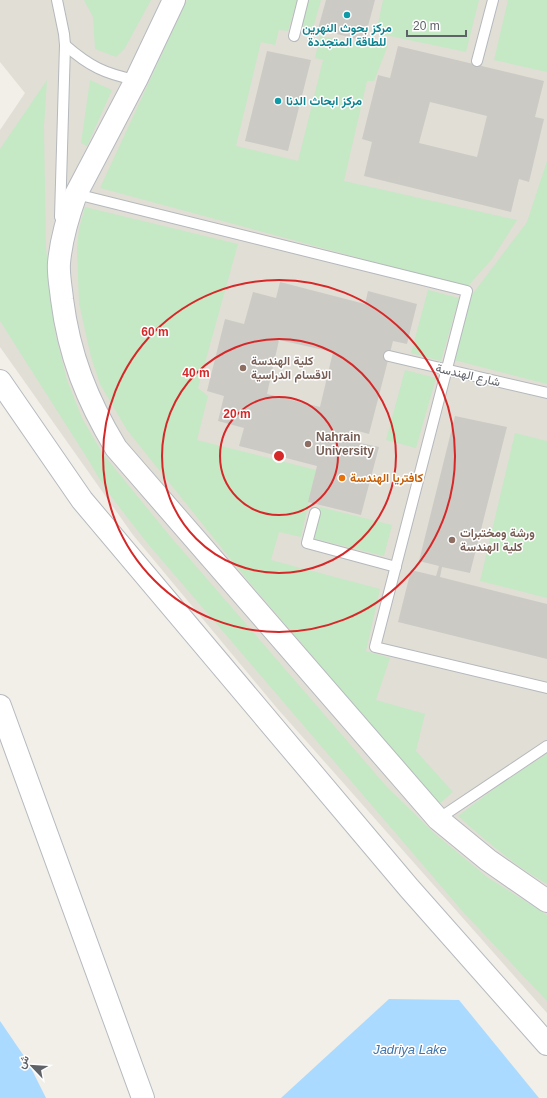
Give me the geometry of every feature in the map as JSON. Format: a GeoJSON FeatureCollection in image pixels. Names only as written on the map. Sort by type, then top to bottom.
{"type":"FeatureCollection","features":[{"type":"Feature","properties":{"kind":"street"},"geometry":{"type":"LineString","coordinates":[[174,0],[136,80],[76,194],[69,214],[59,263],[64,315],[78,371],[95,410],[116,448],[438,819],[488,860],[547,901]]}},
{"type":"Feature","properties":{"kind":"street"},"geometry":{"type":"LineString","coordinates":[[0,380],[82,500],[404,882],[547,1044]]}},
{"type":"Feature","properties":{"kind":"street"},"geometry":{"type":"LineString","coordinates":[[0,706],[143,1098]]}},
{"type":"Feature","properties":{"kind":"lane"},"geometry":{"type":"LineString","coordinates":[[56,0],[65,45],[59,263]]}},
{"type":"Feature","properties":{"kind":"lane"},"geometry":{"type":"LineString","coordinates":[[294,36],[303,0]]}},
{"type":"Feature","properties":{"kind":"lane"},"geometry":{"type":"LineString","coordinates":[[477,61],[493,0]]}},
{"type":"Feature","properties":{"kind":"lane"},"geometry":{"type":"LineString","coordinates":[[65,45],[80,58],[97,69],[116,76],[136,80]]}},
{"type":"Feature","properties":{"kind":"lane"},"geometry":{"type":"LineString","coordinates":[[76,194],[467,291],[375,647],[547,688]]}},
{"type":"Feature","properties":{"kind":"lane","name":"شارع الهندسة"},"geometry":{"type":"LineString","coordinates":[[389,356],[547,393]]}},
{"type":"Feature","properties":{"kind":"lane"},"geometry":{"type":"LineString","coordinates":[[314,513],[307,543],[396,567]]}},
{"type":"Feature","properties":{"kind":"lane"},"geometry":{"type":"LineString","coordinates":[[438,819],[547,746]]}},
{"type":"Feature","properties":{"kind":"shaded area","name":"Nahrain University"},"geometry":{"type":"Polygon","coordinates":[[[0,0],[547,0],[547,1013],[276,707],[133,535],[0,347],[0,130],[25,93],[0,62],[0,0]]]}},
{"type":"Feature","properties":{"kind":"green space"},"geometry":{"type":"Polygon","coordinates":[[[84,0],[151,0],[125,48],[116,57],[95,49],[93,17],[84,0]]]}},
{"type":"Feature","properties":{"kind":"green space"},"geometry":{"type":"Polygon","coordinates":[[[187,0],[297,0],[288,31],[279,30],[275,45],[261,42],[236,146],[298,161],[323,60],[315,58],[320,36],[369,46],[371,41],[388,45],[374,81],[367,81],[344,181],[517,220],[492,259],[467,287],[100,188],[187,0]]]}},
{"type":"Feature","properties":{"kind":"green space"},"geometry":{"type":"Polygon","coordinates":[[[308,0],[321,0],[312,32],[301,29],[308,0]]]}},
{"type":"Feature","properties":{"kind":"green space"},"geometry":{"type":"Polygon","coordinates":[[[383,0],[479,0],[466,52],[376,33],[383,0]]]}},
{"type":"Feature","properties":{"kind":"green space"},"geometry":{"type":"Polygon","coordinates":[[[508,0],[547,0],[547,72],[494,60],[508,0]]]}},
{"type":"Feature","properties":{"kind":"green space"},"geometry":{"type":"Polygon","coordinates":[[[47,80],[44,127],[46,248],[55,333],[67,380],[82,418],[103,454],[169,535],[387,787],[434,833],[487,877],[547,915],[547,1001],[464,913],[148,544],[102,483],[0,321],[0,149],[47,80]]]}},
{"type":"Feature","properties":{"kind":"green space"},"geometry":{"type":"Polygon","coordinates":[[[90,80],[112,90],[87,146],[81,143],[90,80]]]}},
{"type":"Feature","properties":{"kind":"green space"},"geometry":{"type":"Polygon","coordinates":[[[547,161],[547,384],[454,360],[471,296],[527,222],[547,161]]]}},
{"type":"Feature","properties":{"kind":"green space"},"geometry":{"type":"Polygon","coordinates":[[[85,207],[238,244],[198,388],[208,396],[197,440],[316,470],[301,537],[279,532],[271,560],[380,589],[366,651],[390,658],[376,700],[425,714],[416,751],[453,792],[439,804],[249,582],[127,430],[100,384],[91,357],[79,303],[77,250],[79,229],[85,207]]]}},
{"type":"Feature","properties":{"kind":"green space"},"geometry":{"type":"Polygon","coordinates":[[[428,290],[459,298],[441,361],[411,353],[428,290]]]}},
{"type":"Feature","properties":{"kind":"green space"},"geometry":{"type":"Polygon","coordinates":[[[405,370],[436,378],[416,448],[386,440],[405,370]]]}},
{"type":"Feature","properties":{"kind":"green space"},"geometry":{"type":"Polygon","coordinates":[[[515,433],[547,441],[547,598],[480,581],[515,433]]]}},
{"type":"Feature","properties":{"kind":"green space"},"geometry":{"type":"Polygon","coordinates":[[[320,507],[392,525],[384,556],[312,538],[320,507]]]}},
{"type":"Feature","properties":{"kind":"green space"},"geometry":{"type":"Polygon","coordinates":[[[547,754],[547,884],[523,869],[458,816],[506,780],[547,754]]]}},
{"type":"Feature","properties":{"kind":"water","name":"Jadriya Lake"},"geometry":{"type":"Polygon","coordinates":[[[389,999],[459,1000],[539,1098],[281,1098],[389,999]]]}},
{"type":"Feature","properties":{"kind":"water"},"geometry":{"type":"Polygon","coordinates":[[[0,1021],[28,1062],[46,1098],[0,1098],[0,1021]]]}},
{"type":"Feature","properties":{"kind":"building","name":"مركز بحوث النهرين للطاقة المتجددة"},"geometry":{"type":"Polygon","coordinates":[[[326,0],[375,0],[364,41],[318,29],[326,0]]]}},
{"type":"Feature","properties":{"kind":"building"},"geometry":{"type":"Polygon","coordinates":[[[398,46],[544,81],[535,117],[544,119],[529,182],[519,179],[511,212],[364,176],[372,142],[362,139],[378,75],[390,78],[398,46]],[[430,102],[419,143],[477,157],[487,116],[430,102]]]}},
{"type":"Feature","properties":{"kind":"building","name":"مركز ابحاث الدنا"},"geometry":{"type":"Polygon","coordinates":[[[267,51],[311,60],[288,151],[245,141],[267,51]]]}},
{"type":"Feature","properties":{"kind":"building","name":"كلية الهندسة الاقسام الدراسية"},"geometry":{"type":"Polygon","coordinates":[[[280,282],[365,304],[368,291],[417,304],[407,344],[393,341],[369,434],[354,430],[351,441],[379,447],[361,515],[308,502],[317,466],[239,446],[244,428],[218,421],[224,396],[207,391],[225,319],[244,324],[253,292],[276,298],[280,282]],[[279,340],[267,394],[320,407],[333,352],[279,340]]]}},
{"type":"Feature","properties":{"kind":"building","name":"ورشة ومختبرات كلية الهندسة"},"geometry":{"type":"Polygon","coordinates":[[[455,416],[507,427],[470,573],[442,567],[440,577],[547,604],[547,659],[398,622],[411,570],[436,576],[439,566],[419,561],[455,416]]]}},
{"type":"Feature","properties":{"kind":"place","name":"مركز بحوث النهرين للطاقة المتجددة"},"geometry":{"type":"Point","coordinates":[347,15]}},
{"type":"Feature","properties":{"kind":"place","name":"مركز ابحاث الدنا"},"geometry":{"type":"Point","coordinates":[278,101]}},
{"type":"Feature","properties":{"kind":"place","name":"كلية الهندسة الاقسام الدراسية"},"geometry":{"type":"Point","coordinates":[243,368]}},
{"type":"Feature","properties":{"kind":"place","name":"Nahrain University"},"geometry":{"type":"Point","coordinates":[308,444]}},
{"type":"Feature","properties":{"kind":"place","name":"كافتريا الهندسة"},"geometry":{"type":"Point","coordinates":[342,478]}},
{"type":"Feature","properties":{"kind":"place","name":"ورشة ومختبرات كلية الهندسة"},"geometry":{"type":"Point","coordinates":[452,540]}}]}
